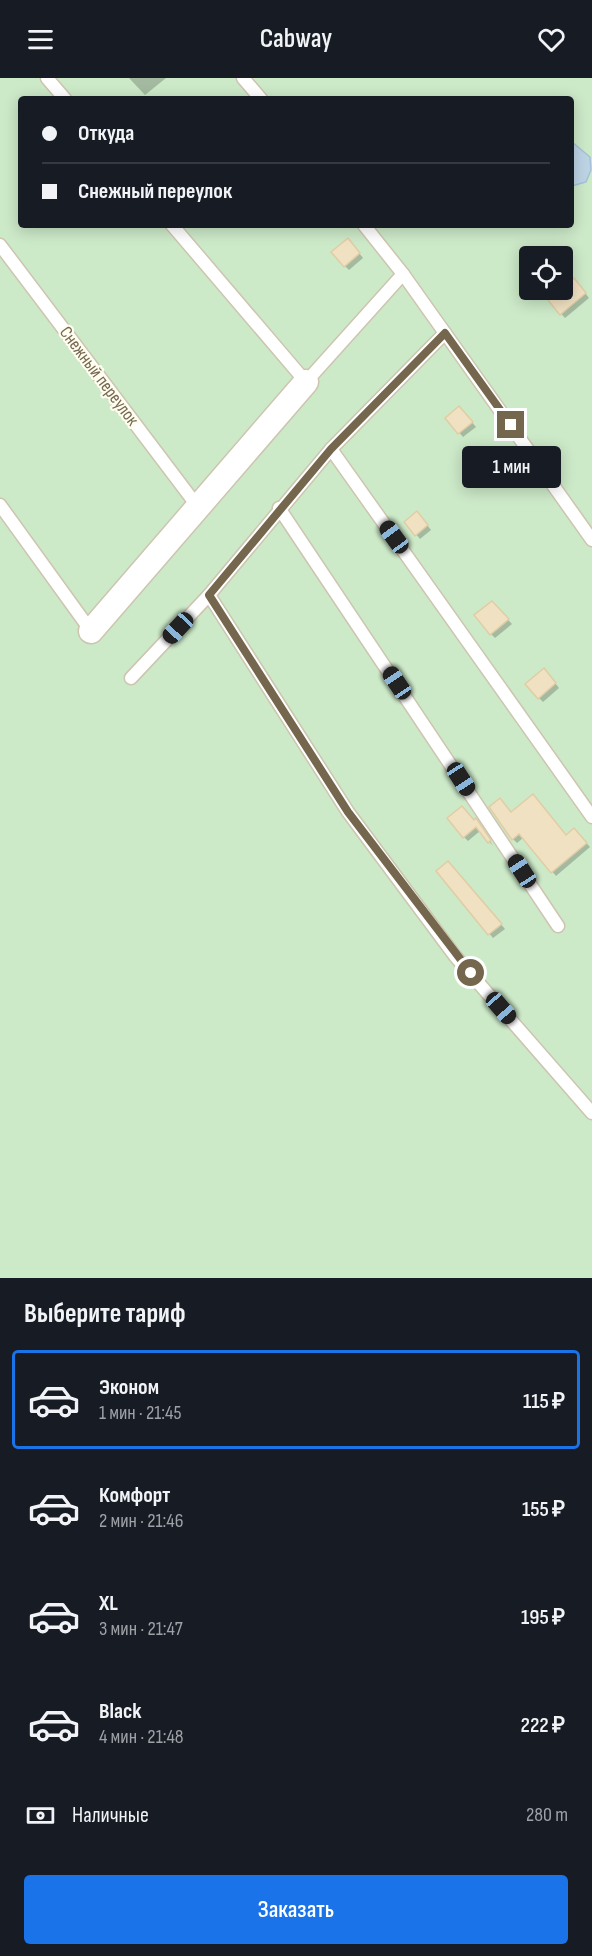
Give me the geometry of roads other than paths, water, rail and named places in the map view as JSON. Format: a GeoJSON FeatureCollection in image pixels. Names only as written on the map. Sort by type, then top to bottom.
{"type":"FeatureCollection","features":[{"type":"Feature","properties":{"kind":"street"},"geometry":{"type":"LineString","coordinates":[[91,631],[306,382]]}},
{"type":"Feature","properties":{"kind":"lane"},"geometry":{"type":"LineString","coordinates":[[47,78],[62,96]]}},
{"type":"Feature","properties":{"kind":"lane"},"geometry":{"type":"LineString","coordinates":[[243,78],[258,96]]}},
{"type":"Feature","properties":{"kind":"lane"},"geometry":{"type":"LineString","coordinates":[[175,228],[306,382],[403,274]]}},
{"type":"Feature","properties":{"kind":"lane"},"geometry":{"type":"LineString","coordinates":[[366,228],[403,274],[592,540]]}},
{"type":"Feature","properties":{"kind":"lane","name":"Снежный переулок"},"geometry":{"type":"LineString","coordinates":[[0,245],[198,507]]}},
{"type":"Feature","properties":{"kind":"lane"},"geometry":{"type":"LineString","coordinates":[[131,678],[209,595],[279,508],[331,449],[445,333]]}},
{"type":"Feature","properties":{"kind":"lane"},"geometry":{"type":"LineString","coordinates":[[331,449],[592,817]]}},
{"type":"Feature","properties":{"kind":"lane"},"geometry":{"type":"LineString","coordinates":[[0,505],[91,631]]}},
{"type":"Feature","properties":{"kind":"lane"},"geometry":{"type":"LineString","coordinates":[[279,508],[558,926]]}},
{"type":"Feature","properties":{"kind":"lane"},"geometry":{"type":"LineString","coordinates":[[209,595],[370,841],[455,956],[592,1113]]}},
{"type":"Feature","properties":{"kind":"water"},"geometry":{"type":"Polygon","coordinates":[[[574,144],[590,157],[591,170],[586,182],[574,185],[574,144]]]}}]}
